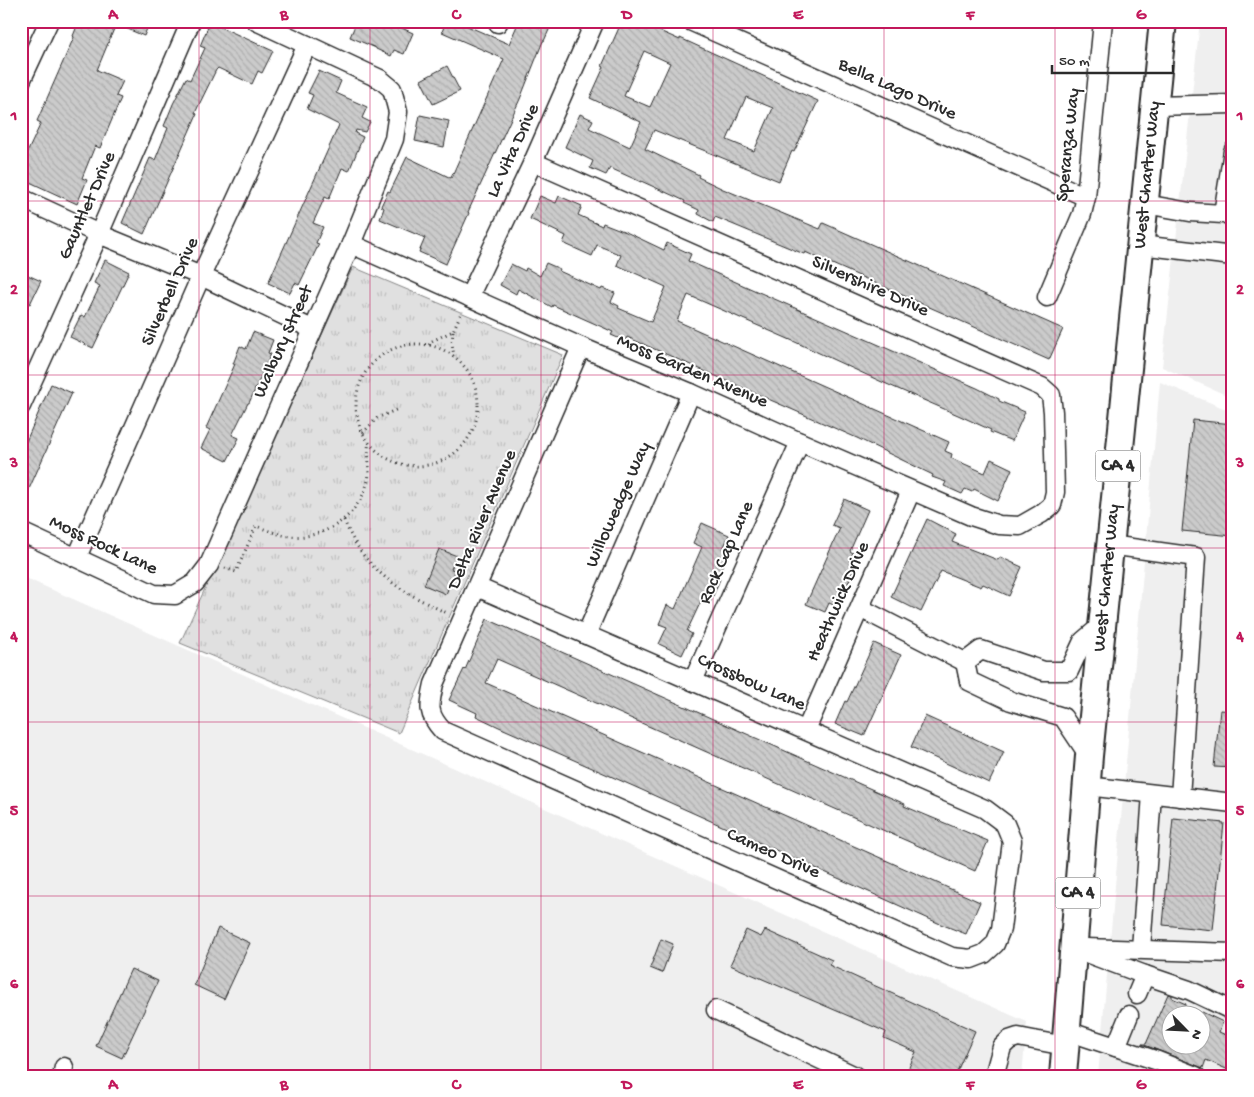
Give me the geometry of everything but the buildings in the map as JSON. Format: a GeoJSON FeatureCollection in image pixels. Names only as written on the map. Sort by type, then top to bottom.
{"type":"FeatureCollection","features":[{"type":"Feature","properties":{"kind":"highway","name":"West Charter Way"},"geometry":{"type":"LineString","coordinates":[[1063,1076],[1086,786],[1163,21]]}},
{"type":"Feature","properties":{"kind":"street"},"geometry":{"type":"LineString","coordinates":[[21,81],[49,21]]}},
{"type":"Feature","properties":{"kind":"street","name":"Gauntlet Drive"},"geometry":{"type":"LineString","coordinates":[[21,406],[99,234],[191,21]]}},
{"type":"Feature","properties":{"kind":"street"},"geometry":{"type":"LineString","coordinates":[[256,21],[307,45]]}},
{"type":"Feature","properties":{"kind":"street","name":"La Vita Drive"},"geometry":{"type":"LineString","coordinates":[[469,297],[533,162],[595,21]]}},
{"type":"Feature","properties":{"kind":"street","name":"Bella Lago Drive"},"geometry":{"type":"LineString","coordinates":[[690,21],[1086,197]]}},
{"type":"Feature","properties":{"kind":"street","name":"Speranza Way"},"geometry":{"type":"LineString","coordinates":[[1046,297],[1082,214],[1086,197],[1103,21]]}},
{"type":"Feature","properties":{"kind":"street","name":"Walbury Street"},"geometry":{"type":"LineString","coordinates":[[195,583],[210,562],[350,244],[394,139],[398,112],[392,89],[380,79],[307,45]]}},
{"type":"Feature","properties":{"kind":"street","name":"Silverbell Drive"},"geometry":{"type":"LineString","coordinates":[[77,557],[201,276],[307,45]]}},
{"type":"Feature","properties":{"kind":"street"},"geometry":{"type":"LineString","coordinates":[[1154,106],[1233,104]]}},
{"type":"Feature","properties":{"kind":"street"},"geometry":{"type":"LineString","coordinates":[[1144,204],[1190,212],[1224,214],[1233,151]]}},
{"type":"Feature","properties":{"kind":"street","name":"Silvershire Drive"},"geometry":{"type":"LineString","coordinates":[[533,162],[1042,386],[1051,395],[1055,492],[1052,505],[1020,526]]}},
{"type":"Feature","properties":{"kind":"street"},"geometry":{"type":"LineString","coordinates":[[21,198],[99,234],[201,276],[312,329]]}},
{"type":"Feature","properties":{"kind":"street","name":"Moss Garden Avenue"},"geometry":{"type":"LineString","coordinates":[[350,244],[911,491],[971,516],[999,525],[1020,526]]}},
{"type":"Feature","properties":{"kind":"street"},"geometry":{"type":"LineString","coordinates":[[1140,245],[1233,256]]}},
{"type":"Feature","properties":{"kind":"street","name":"Delta River Avenue"},"geometry":{"type":"LineString","coordinates":[[430,711],[434,684],[581,347]]}},
{"type":"Feature","properties":{"kind":"street","name":"Willowedge Way"},"geometry":{"type":"LineString","coordinates":[[586,635],[692,393]]}},
{"type":"Feature","properties":{"kind":"street","name":"Rock Cap Lane"},"geometry":{"type":"LineString","coordinates":[[694,681],[800,442]]}},
{"type":"Feature","properties":{"kind":"street","name":"Heathwick Drive"},"geometry":{"type":"LineString","coordinates":[[806,730],[911,491]]}},
{"type":"Feature","properties":{"kind":"street","name":"Moss Rock Lane"},"geometry":{"type":"LineString","coordinates":[[21,532],[154,594],[175,595],[195,583]]}},
{"type":"Feature","properties":{"kind":"street"},"geometry":{"type":"LineString","coordinates":[[1110,545],[1196,557],[1180,797]]}},
{"type":"Feature","properties":{"kind":"street","name":"Crossbow Lane"},"geometry":{"type":"LineString","coordinates":[[477,587],[985,809],[1005,824]]}},
{"type":"Feature","properties":{"kind":"street"},"geometry":{"type":"LineString","coordinates":[[860,608],[965,662],[970,681],[1011,701],[1063,717],[1089,756]]}},
{"type":"Feature","properties":{"kind":"street"},"geometry":{"type":"LineString","coordinates":[[965,662],[981,650],[1044,671],[1069,671],[1083,642],[1102,625]]}},
{"type":"Feature","properties":{"kind":"street","name":"Cameo Drive"},"geometry":{"type":"LineString","coordinates":[[430,711],[436,723],[443,731],[952,957],[971,959],[984,954],[995,944],[1001,929],[1012,841],[1005,824]]}},
{"type":"Feature","properties":{"kind":"street"},"geometry":{"type":"LineString","coordinates":[[1086,786],[1233,803]]}},
{"type":"Feature","properties":{"kind":"street"},"geometry":{"type":"LineString","coordinates":[[1141,949],[1152,794]]}},
{"type":"Feature","properties":{"kind":"street"},"geometry":{"type":"LineString","coordinates":[[1073,948],[1233,953]]}},
{"type":"Feature","properties":{"kind":"street"},"geometry":{"type":"LineString","coordinates":[[1073,948],[1189,990],[1233,1011]]}},
{"type":"Feature","properties":{"kind":"street"},"geometry":{"type":"LineString","coordinates":[[1137,994],[1145,975]]}},
{"type":"Feature","properties":{"kind":"street"},"geometry":{"type":"LineString","coordinates":[[716,1010],[855,1076]]}},
{"type":"Feature","properties":{"kind":"street"},"geometry":{"type":"LineString","coordinates":[[1116,1047],[1128,1015]]}},
{"type":"Feature","properties":{"kind":"street"},"geometry":{"type":"LineString","coordinates":[[994,1076],[1002,1047],[1008,1040],[1018,1038],[1066,1039],[1116,1047],[1196,1076]]}},
{"type":"Feature","properties":{"kind":"path"},"geometry":{"type":"LineString","coordinates":[[454,356],[452,344],[453,331],[469,297]]}},
{"type":"Feature","properties":{"kind":"path"},"geometry":{"type":"LineString","coordinates":[[429,345],[432,341],[453,331]]}},
{"type":"Feature","properties":{"kind":"path"},"geometry":{"type":"LineString","coordinates":[[410,344],[429,345],[442,349],[454,356],[467,369],[475,385],[478,403],[476,421],[468,438],[456,452],[441,461],[424,466],[405,465],[388,459],[374,448],[363,433],[357,415],[357,395],[363,377],[375,361],[391,350],[410,344]]}},
{"type":"Feature","properties":{"kind":"path"},"geometry":{"type":"LineString","coordinates":[[363,433],[376,418],[398,409]]}},
{"type":"Feature","properties":{"kind":"path"},"geometry":{"type":"LineString","coordinates":[[210,562],[236,572],[256,526],[277,534],[299,537],[320,533],[344,520],[360,499],[367,485],[370,470],[369,441]]}},
{"type":"Feature","properties":{"kind":"path"},"geometry":{"type":"LineString","coordinates":[[344,520],[356,544],[378,572],[407,594],[462,620]]}},
{"type":"Feature","properties":{"kind":"shaded area"},"geometry":{"type":"Polygon","coordinates":[[[1200,21],[1233,21],[1233,398],[1162,367],[1200,21]]]}},
{"type":"Feature","properties":{"kind":"shaded area"},"geometry":{"type":"Polygon","coordinates":[[[1160,382],[1233,412],[1233,1076],[1098,1076],[1160,382]]]}},
{"type":"Feature","properties":{"kind":"shaded area"},"geometry":{"type":"Polygon","coordinates":[[[21,576],[1027,1022],[1022,1076],[21,1076],[21,576]]]}},
{"type":"Feature","properties":{"kind":"green space"},"geometry":{"type":"Polygon","coordinates":[[[353,267],[563,355],[399,733],[180,643],[353,267]]]}}]}
